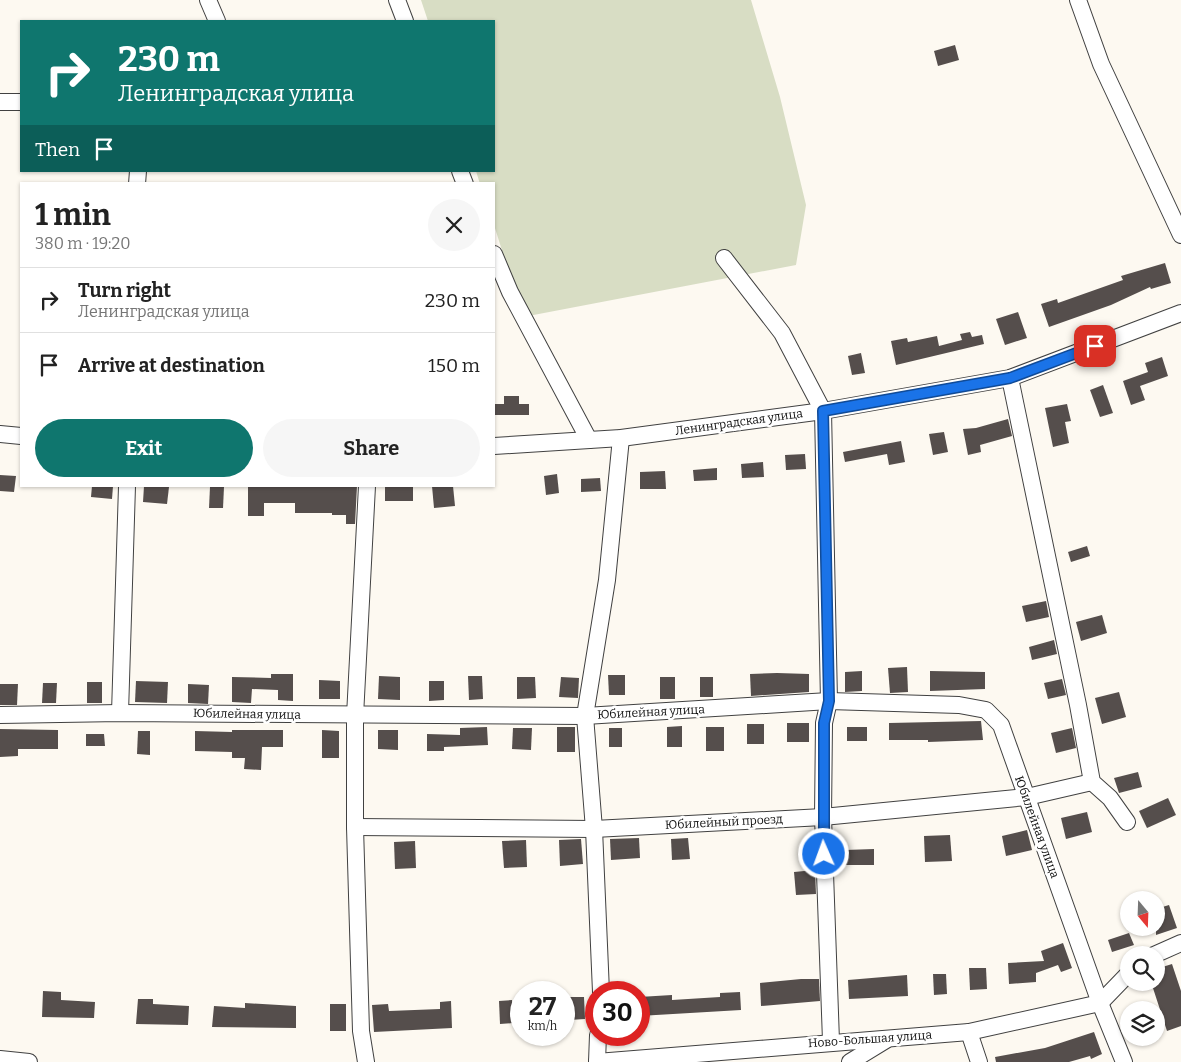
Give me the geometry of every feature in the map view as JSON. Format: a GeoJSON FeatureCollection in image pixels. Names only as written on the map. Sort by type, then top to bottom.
{"type":"FeatureCollection","features":[{"type":"Feature","properties":{"kind":"street"},"geometry":{"type":"LineString","coordinates":[[208,0],[217,20]]}},
{"type":"Feature","properties":{"kind":"street"},"geometry":{"type":"LineString","coordinates":[[397,0],[405,20]]}},
{"type":"Feature","properties":{"kind":"street"},"geometry":{"type":"LineString","coordinates":[[1078,0],[1101,64],[1181,235]]}},
{"type":"Feature","properties":{"kind":"street"},"geometry":{"type":"LineString","coordinates":[[0,102],[20,102]]}},
{"type":"Feature","properties":{"kind":"street"},"geometry":{"type":"LineString","coordinates":[[495,256],[510,292],[589,440]]}},
{"type":"Feature","properties":{"kind":"street"},"geometry":{"type":"LineString","coordinates":[[724,258],[782,333],[823,411],[829,701],[824,723],[823,816],[831,1041]]}},
{"type":"Feature","properties":{"kind":"street","name":"Ленинградская улица"},"geometry":{"type":"LineString","coordinates":[[495,446],[552,444],[621,438],[823,411],[1010,378],[1181,313]]}},
{"type":"Feature","properties":{"kind":"street"},"geometry":{"type":"LineString","coordinates":[[1010,378],[1078,705],[1092,782],[1110,798],[1127,822]]}},
{"type":"Feature","properties":{"kind":"street"},"geometry":{"type":"LineString","coordinates":[[0,434],[20,436]]}},
{"type":"Feature","properties":{"kind":"street"},"geometry":{"type":"LineString","coordinates":[[601,981],[594,828],[585,716],[607,580],[621,438]]}},
{"type":"Feature","properties":{"kind":"street"},"geometry":{"type":"LineString","coordinates":[[120,712],[127,487]]}},
{"type":"Feature","properties":{"kind":"street"},"geometry":{"type":"LineString","coordinates":[[366,1062],[361,1031],[354,827],[355,716],[367,487]]}},
{"type":"Feature","properties":{"kind":"street","name":"Юбилейная улица"},"geometry":{"type":"LineString","coordinates":[[0,715],[120,712],[355,716],[585,716],[829,701],[958,705],[986,710],[1001,725],[1100,1003],[1124,1062]]}},
{"type":"Feature","properties":{"kind":"street","name":"Юбилейный проезд"},"geometry":{"type":"LineString","coordinates":[[354,827],[594,828],[823,816],[1026,797],[1092,782]]}},
{"type":"Feature","properties":{"kind":"street"},"geometry":{"type":"LineString","coordinates":[[1165,950],[1181,943]]}},
{"type":"Feature","properties":{"kind":"street"},"geometry":{"type":"LineString","coordinates":[[1100,1003],[1120,982]]}},
{"type":"Feature","properties":{"kind":"street","name":"Ново-Большая улица"},"geometry":{"type":"LineString","coordinates":[[597,1062],[831,1041],[970,1032],[1100,1003]]}},
{"type":"Feature","properties":{"kind":"street"},"geometry":{"type":"LineString","coordinates":[[970,1032],[979,1062]]}},
{"type":"Feature","properties":{"kind":"street"},"geometry":{"type":"LineString","coordinates":[[850,1062],[892,1037]]}},
{"type":"Feature","properties":{"kind":"street"},"geometry":{"type":"LineString","coordinates":[[597,1062],[598,1046]]}},
{"type":"Feature","properties":{"kind":"street"},"geometry":{"type":"LineString","coordinates":[[0,1059],[29,1062]]}},
{"type":"Feature","properties":{"kind":"green space"},"geometry":{"type":"Polygon","coordinates":[[[421,0],[751,0],[780,97],[806,205],[796,265],[523,317],[495,228],[495,182],[479,182],[476,172],[495,172],[495,20],[428,20],[421,0]]]}},
{"type":"Feature","properties":{"kind":"building"},"geometry":{"type":"Polygon","coordinates":[[[955,45],[959,60],[938,66],[934,51],[955,45]]]}},
{"type":"Feature","properties":{"kind":"building"},"geometry":{"type":"Polygon","coordinates":[[[1165,263],[1171,283],[1151,289],[1150,287],[1111,305],[1049,327],[1041,304],[1057,299],[1058,303],[1123,280],[1121,276],[1165,263]]]}},
{"type":"Feature","properties":{"kind":"building"},"geometry":{"type":"Polygon","coordinates":[[[1018,312],[1027,338],[1005,345],[996,319],[1018,312]]]}},
{"type":"Feature","properties":{"kind":"building"},"geometry":{"type":"Polygon","coordinates":[[[970,332],[972,337],[982,335],[984,344],[896,365],[891,341],[907,338],[908,342],[937,336],[939,346],[962,340],[960,334],[970,332]]]}},
{"type":"Feature","properties":{"kind":"building"},"geometry":{"type":"Polygon","coordinates":[[[861,353],[865,373],[852,375],[848,356],[861,353]]]}},
{"type":"Feature","properties":{"kind":"building"},"geometry":{"type":"Polygon","coordinates":[[[1162,357],[1168,376],[1140,386],[1145,400],[1131,405],[1123,381],[1148,372],[1145,363],[1162,357]]]}},
{"type":"Feature","properties":{"kind":"building"},"geometry":{"type":"Polygon","coordinates":[[[1103,385],[1113,413],[1100,417],[1090,390],[1103,385]]]}},
{"type":"Feature","properties":{"kind":"building"},"geometry":{"type":"Polygon","coordinates":[[[504,396],[519,396],[519,404],[529,404],[529,415],[495,415],[495,404],[504,404],[504,396]]]}},
{"type":"Feature","properties":{"kind":"building"},"geometry":{"type":"Polygon","coordinates":[[[1067,404],[1071,421],[1065,422],[1069,443],[1053,447],[1045,408],[1067,404]]]}},
{"type":"Feature","properties":{"kind":"building"},"geometry":{"type":"Polygon","coordinates":[[[1008,419],[1012,436],[980,445],[981,452],[968,455],[963,429],[976,428],[1008,419]]]}},
{"type":"Feature","properties":{"kind":"building"},"geometry":{"type":"Polygon","coordinates":[[[944,432],[948,452],[933,455],[929,434],[944,432]]]}},
{"type":"Feature","properties":{"kind":"building"},"geometry":{"type":"Polygon","coordinates":[[[901,441],[905,462],[889,465],[887,454],[845,462],[843,452],[901,441]]]}},
{"type":"Feature","properties":{"kind":"building"},"geometry":{"type":"Polygon","coordinates":[[[805,454],[806,469],[786,470],[785,455],[805,454]]]}},
{"type":"Feature","properties":{"kind":"building"},"geometry":{"type":"Polygon","coordinates":[[[763,462],[764,477],[742,478],[741,464],[763,462]]]}},
{"type":"Feature","properties":{"kind":"building"},"geometry":{"type":"Polygon","coordinates":[[[717,468],[717,480],[694,481],[693,470],[717,468]]]}},
{"type":"Feature","properties":{"kind":"building"},"geometry":{"type":"Polygon","coordinates":[[[665,471],[666,489],[640,489],[640,472],[665,471]]]}},
{"type":"Feature","properties":{"kind":"building"},"geometry":{"type":"Polygon","coordinates":[[[557,474],[559,493],[546,495],[544,476],[557,474]]]}},
{"type":"Feature","properties":{"kind":"building"},"geometry":{"type":"Polygon","coordinates":[[[0,475],[16,476],[14,492],[0,491],[0,475]]]}},
{"type":"Feature","properties":{"kind":"building"},"geometry":{"type":"Polygon","coordinates":[[[600,478],[601,491],[581,492],[581,479],[600,478]]]}},
{"type":"Feature","properties":{"kind":"building"},"geometry":{"type":"Polygon","coordinates":[[[92,487],[113,487],[112,499],[91,497],[92,487]]]}},
{"type":"Feature","properties":{"kind":"building"},"geometry":{"type":"Polygon","coordinates":[[[144,487],[169,487],[167,504],[143,502],[144,487]]]}},
{"type":"Feature","properties":{"kind":"building"},"geometry":{"type":"Polygon","coordinates":[[[210,487],[224,487],[223,508],[209,508],[210,487]]]}},
{"type":"Feature","properties":{"kind":"building"},"geometry":{"type":"Polygon","coordinates":[[[248,487],[357,487],[355,524],[346,524],[346,515],[295,513],[295,503],[264,503],[264,516],[248,516],[248,487]]]}},
{"type":"Feature","properties":{"kind":"building"},"geometry":{"type":"Polygon","coordinates":[[[385,487],[413,487],[413,501],[385,501],[385,487]]]}},
{"type":"Feature","properties":{"kind":"building"},"geometry":{"type":"Polygon","coordinates":[[[432,487],[453,487],[455,506],[434,508],[432,487]]]}},
{"type":"Feature","properties":{"kind":"building"},"geometry":{"type":"Polygon","coordinates":[[[1087,546],[1090,556],[1071,562],[1068,552],[1087,546]]]}},
{"type":"Feature","properties":{"kind":"building"},"geometry":{"type":"Polygon","coordinates":[[[1046,601],[1049,617],[1026,622],[1022,606],[1046,601]]]}},
{"type":"Feature","properties":{"kind":"building"},"geometry":{"type":"Polygon","coordinates":[[[1102,615],[1107,633],[1081,641],[1076,622],[1102,615]]]}},
{"type":"Feature","properties":{"kind":"building"},"geometry":{"type":"Polygon","coordinates":[[[1054,640],[1057,654],[1032,660],[1029,647],[1054,640]]]}},
{"type":"Feature","properties":{"kind":"building"},"geometry":{"type":"Polygon","coordinates":[[[907,667],[908,692],[890,693],[888,668],[907,667]]]}},
{"type":"Feature","properties":{"kind":"building"},"geometry":{"type":"Polygon","coordinates":[[[862,671],[862,691],[845,692],[845,672],[862,671]]]}},
{"type":"Feature","properties":{"kind":"building"},"geometry":{"type":"Polygon","coordinates":[[[930,671],[985,672],[985,689],[930,691],[930,671]]]}},
{"type":"Feature","properties":{"kind":"building"},"geometry":{"type":"Polygon","coordinates":[[[271,674],[293,674],[293,701],[278,700],[278,690],[252,689],[251,703],[232,702],[232,677],[271,678],[271,674]]]}},
{"type":"Feature","properties":{"kind":"building"},"geometry":{"type":"Polygon","coordinates":[[[750,674],[809,674],[809,692],[751,696],[750,674]]]}},
{"type":"Feature","properties":{"kind":"building"},"geometry":{"type":"Polygon","coordinates":[[[608,675],[625,675],[625,695],[609,695],[608,675]]]}},
{"type":"Feature","properties":{"kind":"building"},"geometry":{"type":"Polygon","coordinates":[[[379,676],[400,677],[400,700],[378,699],[379,676]]]}},
{"type":"Feature","properties":{"kind":"building"},"geometry":{"type":"Polygon","coordinates":[[[468,676],[482,676],[483,699],[469,700],[468,676]]]}},
{"type":"Feature","properties":{"kind":"building"},"geometry":{"type":"Polygon","coordinates":[[[517,677],[535,677],[536,698],[517,699],[517,677]]]}},
{"type":"Feature","properties":{"kind":"building"},"geometry":{"type":"Polygon","coordinates":[[[561,677],[579,678],[578,698],[559,697],[561,677]]]}},
{"type":"Feature","properties":{"kind":"building"},"geometry":{"type":"Polygon","coordinates":[[[660,677],[675,677],[675,699],[660,699],[660,677]]]}},
{"type":"Feature","properties":{"kind":"building"},"geometry":{"type":"Polygon","coordinates":[[[700,677],[713,677],[713,697],[700,697],[700,677]]]}},
{"type":"Feature","properties":{"kind":"building"},"geometry":{"type":"Polygon","coordinates":[[[1062,679],[1066,695],[1048,699],[1044,683],[1062,679]]]}},
{"type":"Feature","properties":{"kind":"building"},"geometry":{"type":"Polygon","coordinates":[[[319,680],[340,681],[340,699],[319,699],[319,680]]]}},
{"type":"Feature","properties":{"kind":"building"},"geometry":{"type":"Polygon","coordinates":[[[136,681],[168,682],[167,703],[135,702],[136,681]]]}},
{"type":"Feature","properties":{"kind":"building"},"geometry":{"type":"Polygon","coordinates":[[[429,681],[444,681],[444,700],[429,701],[429,681]]]}},
{"type":"Feature","properties":{"kind":"building"},"geometry":{"type":"Polygon","coordinates":[[[87,682],[102,682],[102,703],[87,703],[87,682]]]}},
{"type":"Feature","properties":{"kind":"building"},"geometry":{"type":"Polygon","coordinates":[[[43,683],[57,683],[56,703],[42,703],[43,683]]]}},
{"type":"Feature","properties":{"kind":"building"},"geometry":{"type":"Polygon","coordinates":[[[0,684],[18,684],[17,705],[0,705],[0,684]]]}},
{"type":"Feature","properties":{"kind":"building"},"geometry":{"type":"Polygon","coordinates":[[[188,684],[209,685],[208,704],[188,703],[188,684]]]}},
{"type":"Feature","properties":{"kind":"building"},"geometry":{"type":"Polygon","coordinates":[[[1119,692],[1126,717],[1102,724],[1095,698],[1119,692]]]}},
{"type":"Feature","properties":{"kind":"building"},"geometry":{"type":"Polygon","coordinates":[[[981,721],[983,740],[928,742],[928,740],[889,740],[889,723],[981,721]]]}},
{"type":"Feature","properties":{"kind":"building"},"geometry":{"type":"Polygon","coordinates":[[[787,723],[809,723],[809,742],[787,742],[787,723]]]}},
{"type":"Feature","properties":{"kind":"building"},"geometry":{"type":"Polygon","coordinates":[[[747,724],[764,724],[764,744],[747,744],[747,724]]]}},
{"type":"Feature","properties":{"kind":"building"},"geometry":{"type":"Polygon","coordinates":[[[682,726],[682,747],[667,747],[667,727],[682,726]]]}},
{"type":"Feature","properties":{"kind":"building"},"geometry":{"type":"Polygon","coordinates":[[[487,727],[488,745],[444,747],[444,751],[427,751],[427,734],[460,735],[460,728],[487,727]]]}},
{"type":"Feature","properties":{"kind":"building"},"geometry":{"type":"Polygon","coordinates":[[[557,727],[575,727],[575,752],[557,752],[557,727]]]}},
{"type":"Feature","properties":{"kind":"building"},"geometry":{"type":"Polygon","coordinates":[[[706,727],[724,727],[724,751],[706,751],[706,727]]]}},
{"type":"Feature","properties":{"kind":"building"},"geometry":{"type":"Polygon","coordinates":[[[847,727],[867,727],[867,741],[847,741],[847,727]]]}},
{"type":"Feature","properties":{"kind":"building"},"geometry":{"type":"Polygon","coordinates":[[[513,728],[532,728],[531,750],[512,749],[513,728]]]}},
{"type":"Feature","properties":{"kind":"building"},"geometry":{"type":"Polygon","coordinates":[[[609,728],[622,728],[622,747],[609,747],[609,728]]]}},
{"type":"Feature","properties":{"kind":"building"},"geometry":{"type":"Polygon","coordinates":[[[1072,728],[1076,748],[1056,753],[1051,733],[1072,728]]]}},
{"type":"Feature","properties":{"kind":"building"},"geometry":{"type":"Polygon","coordinates":[[[0,729],[58,730],[58,749],[18,749],[18,756],[0,757],[0,729]]]}},
{"type":"Feature","properties":{"kind":"building"},"geometry":{"type":"Polygon","coordinates":[[[232,730],[283,730],[283,747],[262,747],[261,770],[244,769],[245,758],[232,758],[232,752],[195,751],[195,731],[232,732],[232,730]]]}},
{"type":"Feature","properties":{"kind":"building"},"geometry":{"type":"Polygon","coordinates":[[[322,730],[339,731],[339,758],[322,758],[322,730]]]}},
{"type":"Feature","properties":{"kind":"building"},"geometry":{"type":"Polygon","coordinates":[[[378,730],[398,730],[398,750],[378,749],[378,730]]]}},
{"type":"Feature","properties":{"kind":"building"},"geometry":{"type":"Polygon","coordinates":[[[138,731],[150,731],[150,755],[137,754],[138,731]]]}},
{"type":"Feature","properties":{"kind":"building"},"geometry":{"type":"Polygon","coordinates":[[[86,734],[104,734],[105,746],[86,746],[86,734]]]}},
{"type":"Feature","properties":{"kind":"building"},"geometry":{"type":"Polygon","coordinates":[[[1138,772],[1142,787],[1119,793],[1114,778],[1138,772]]]}},
{"type":"Feature","properties":{"kind":"building"},"geometry":{"type":"Polygon","coordinates":[[[1168,798],[1176,815],[1147,828],[1139,811],[1168,798]]]}},
{"type":"Feature","properties":{"kind":"building"},"geometry":{"type":"Polygon","coordinates":[[[1087,812],[1092,832],[1066,839],[1061,818],[1087,812]]]}},
{"type":"Feature","properties":{"kind":"building"},"geometry":{"type":"Polygon","coordinates":[[[1027,830],[1032,850],[1006,856],[1002,836],[1027,830]]]}},
{"type":"Feature","properties":{"kind":"building"},"geometry":{"type":"Polygon","coordinates":[[[950,835],[952,861],[925,862],[924,836],[950,835]]]}},
{"type":"Feature","properties":{"kind":"building"},"geometry":{"type":"Polygon","coordinates":[[[639,838],[640,858],[611,860],[610,839],[639,838]]]}},
{"type":"Feature","properties":{"kind":"building"},"geometry":{"type":"Polygon","coordinates":[[[688,838],[690,859],[672,860],[671,839],[688,838]]]}},
{"type":"Feature","properties":{"kind":"building"},"geometry":{"type":"Polygon","coordinates":[[[581,839],[583,864],[560,866],[559,840],[581,839]]]}},
{"type":"Feature","properties":{"kind":"building"},"geometry":{"type":"Polygon","coordinates":[[[526,840],[527,867],[504,868],[502,841],[526,840]]]}},
{"type":"Feature","properties":{"kind":"building"},"geometry":{"type":"Polygon","coordinates":[[[415,841],[416,868],[395,869],[394,842],[415,841]]]}},
{"type":"Feature","properties":{"kind":"building"},"geometry":{"type":"Polygon","coordinates":[[[874,849],[874,865],[845,865],[845,850],[874,849]]]}},
{"type":"Feature","properties":{"kind":"building"},"geometry":{"type":"Polygon","coordinates":[[[815,870],[816,894],[796,895],[794,872],[815,870]]]}},
{"type":"Feature","properties":{"kind":"building"},"geometry":{"type":"Polygon","coordinates":[[[1169,905],[1177,928],[1165,932],[1165,906],[1169,905]]]}},
{"type":"Feature","properties":{"kind":"building"},"geometry":{"type":"Polygon","coordinates":[[[1120,936],[1130,936],[1134,945],[1120,946],[1120,949],[1112,952],[1108,940],[1120,936]]]}},
{"type":"Feature","properties":{"kind":"building"},"geometry":{"type":"Polygon","coordinates":[[[1063,943],[1072,968],[1061,972],[1058,965],[1036,973],[1036,982],[1009,984],[1008,963],[1044,961],[1041,951],[1063,943]]]}},
{"type":"Feature","properties":{"kind":"building"},"geometry":{"type":"Polygon","coordinates":[[[1172,964],[1181,991],[1181,1026],[1167,1031],[1165,1025],[1165,1001],[1157,1001],[1154,991],[1165,991],[1165,966],[1172,964]]]}},
{"type":"Feature","properties":{"kind":"building"},"geometry":{"type":"Polygon","coordinates":[[[969,968],[986,968],[987,989],[970,990],[969,968]]]}},
{"type":"Feature","properties":{"kind":"building"},"geometry":{"type":"Polygon","coordinates":[[[933,974],[946,974],[947,994],[934,995],[933,974]]]}},
{"type":"Feature","properties":{"kind":"building"},"geometry":{"type":"Polygon","coordinates":[[[907,975],[908,996],[849,999],[848,980],[907,975]]]}},
{"type":"Feature","properties":{"kind":"building"},"geometry":{"type":"Polygon","coordinates":[[[819,979],[820,1001],[761,1006],[760,983],[819,979]]]}},
{"type":"Feature","properties":{"kind":"building"},"geometry":{"type":"Polygon","coordinates":[[[43,991],[61,992],[61,1000],[95,1002],[94,1018],[42,1017],[43,991]]]}},
{"type":"Feature","properties":{"kind":"building"},"geometry":{"type":"Polygon","coordinates":[[[740,992],[741,1010],[650,1015],[650,996],[672,995],[672,1000],[720,997],[720,993],[740,992]]]}},
{"type":"Feature","properties":{"kind":"building"},"geometry":{"type":"Polygon","coordinates":[[[575,997],[584,997],[585,1019],[575,1020],[575,997]]]}},
{"type":"Feature","properties":{"kind":"building"},"geometry":{"type":"Polygon","coordinates":[[[138,999],[153,999],[153,1004],[189,1006],[188,1025],[136,1024],[138,999]]]}},
{"type":"Feature","properties":{"kind":"building"},"geometry":{"type":"Polygon","coordinates":[[[510,1000],[510,1023],[500,1024],[499,1001],[510,1000]]]}},
{"type":"Feature","properties":{"kind":"building"},"geometry":{"type":"Polygon","coordinates":[[[451,1001],[452,1028],[374,1032],[372,1005],[388,1004],[389,1011],[440,1009],[440,1002],[451,1001]]]}},
{"type":"Feature","properties":{"kind":"building"},"geometry":{"type":"Polygon","coordinates":[[[245,1003],[296,1006],[296,1028],[212,1027],[214,1006],[245,1008],[245,1003]]]}},
{"type":"Feature","properties":{"kind":"building"},"geometry":{"type":"Polygon","coordinates":[[[330,1004],[346,1004],[346,1031],[330,1031],[330,1004]]]}},
{"type":"Feature","properties":{"kind":"building"},"geometry":{"type":"Polygon","coordinates":[[[1094,1032],[1102,1054],[1091,1059],[1090,1056],[1069,1062],[996,1062],[995,1057],[1045,1048],[1094,1032]]]}},
{"type":"Feature","properties":{"kind":"route"},"geometry":{"type":"LineString","coordinates":[[824,854],[824,723],[829,701],[823,411],[1010,378],[1095,346]]}}]}
